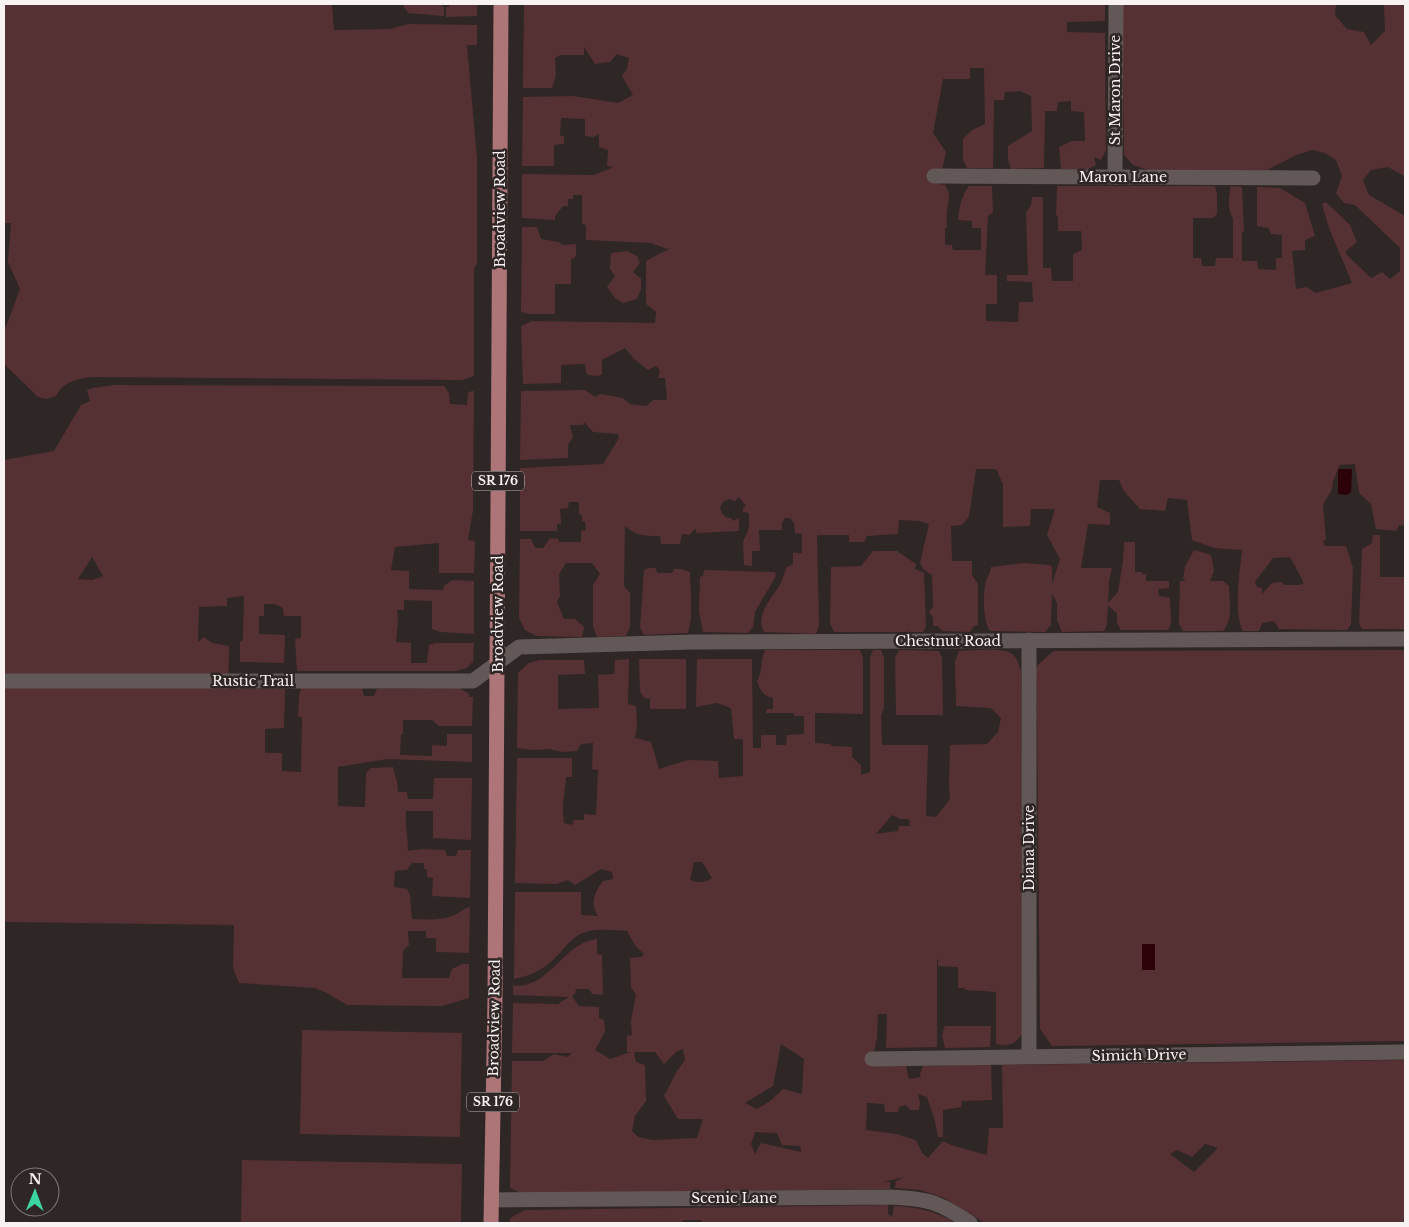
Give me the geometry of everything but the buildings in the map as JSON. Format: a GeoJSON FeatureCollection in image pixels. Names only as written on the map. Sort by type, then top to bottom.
{"type":"FeatureCollection","features":[{"type":"Feature","properties":{"kind":"main road","name":"Broadview Road"},"geometry":{"type":"LineString","coordinates":[[491,1223],[495,999],[501,4]]}},
{"type":"Feature","properties":{"kind":"street","name":"St Maron Drive"},"geometry":{"type":"LineString","coordinates":[[1114,177],[1116,4]]}},
{"type":"Feature","properties":{"kind":"street","name":"Maron Lane"},"geometry":{"type":"LineString","coordinates":[[934,176],[1313,178]]}},
{"type":"Feature","properties":{"kind":"street","name":"Chestnut Road"},"geometry":{"type":"LineString","coordinates":[[497,664],[519,647],[694,642],[1405,639]]}},
{"type":"Feature","properties":{"kind":"street","name":"Diana Drive"},"geometry":{"type":"LineString","coordinates":[[1029,640],[1029,1056]]}},
{"type":"Feature","properties":{"kind":"street","name":"Rustic Trail"},"geometry":{"type":"LineString","coordinates":[[4,681],[473,681],[497,664]]}},
{"type":"Feature","properties":{"kind":"street","name":"Simich Drive"},"geometry":{"type":"LineString","coordinates":[[872,1059],[1405,1052]]}},
{"type":"Feature","properties":{"kind":"street","name":"Scenic Lane"},"geometry":{"type":"LineString","coordinates":[[491,1200],[922,1199],[947,1208],[970,1223]]}},
{"type":"Feature","properties":{"kind":"shaded area"},"geometry":{"type":"Polygon","coordinates":[[[4,4],[332,5],[334,30],[390,29],[408,24],[477,25],[477,45],[467,45],[477,159],[474,376],[462,380],[91,377],[66,384],[56,396],[46,399],[38,397],[4,364],[4,326],[6,327],[20,289],[8,262],[11,223],[4,223],[4,4]]]}},
{"type":"Feature","properties":{"kind":"shaded area"},"geometry":{"type":"Polygon","coordinates":[[[402,4],[442,4],[444,16],[408,13],[402,4]]]}},
{"type":"Feature","properties":{"kind":"shaded area"},"geometry":{"type":"Polygon","coordinates":[[[449,4],[477,4],[477,16],[446,17],[446,7],[449,7],[449,4]]]}},
{"type":"Feature","properties":{"kind":"shaded area"},"geometry":{"type":"Polygon","coordinates":[[[524,4],[1105,4],[1105,21],[1067,22],[1067,32],[1105,33],[1106,150],[1101,160],[1094,157],[1096,165],[1088,169],[1061,169],[1059,147],[1072,141],[1085,141],[1084,112],[1071,111],[1071,101],[1058,102],[1057,111],[1045,111],[1044,168],[1011,169],[1008,160],[1008,146],[1032,131],[1031,96],[1020,91],[1005,92],[1004,100],[994,100],[993,168],[967,168],[963,160],[963,139],[972,130],[985,124],[984,68],[970,68],[970,79],[943,79],[933,133],[946,152],[939,184],[945,185],[949,194],[945,245],[952,245],[953,250],[981,250],[981,228],[972,228],[972,221],[958,220],[959,211],[962,198],[969,186],[992,186],[993,212],[988,216],[985,275],[997,275],[997,304],[986,304],[986,321],[1018,322],[1019,302],[1033,302],[1032,282],[1007,281],[1007,275],[1028,275],[1026,213],[1031,205],[1032,197],[1043,197],[1043,268],[1051,268],[1052,281],[1073,281],[1073,254],[1082,250],[1081,231],[1058,231],[1058,218],[1056,214],[1057,186],[1215,186],[1217,214],[1213,218],[1193,218],[1193,258],[1201,258],[1202,266],[1215,266],[1216,258],[1233,258],[1233,218],[1229,207],[1231,186],[1242,187],[1244,231],[1242,232],[1242,261],[1257,261],[1258,269],[1276,270],[1276,258],[1282,258],[1282,235],[1271,234],[1269,228],[1257,226],[1257,187],[1280,188],[1305,203],[1315,236],[1305,240],[1305,250],[1292,251],[1296,289],[1306,287],[1316,293],[1352,283],[1329,228],[1322,204],[1326,202],[1350,225],[1357,242],[1345,252],[1371,278],[1382,272],[1390,279],[1400,271],[1400,248],[1355,205],[1344,203],[1336,193],[1342,176],[1336,160],[1325,153],[1312,150],[1296,155],[1267,170],[1149,170],[1133,165],[1124,155],[1122,4],[1336,4],[1335,15],[1347,29],[1364,32],[1371,45],[1385,31],[1384,4],[1405,4],[1405,180],[1404,176],[1388,167],[1371,170],[1363,180],[1369,195],[1405,216],[1405,526],[1399,525],[1396,531],[1376,529],[1371,504],[1359,493],[1355,464],[1340,465],[1333,481],[1332,489],[1323,505],[1326,540],[1323,541],[1325,546],[1346,546],[1353,568],[1351,624],[1347,630],[1279,629],[1274,621],[1262,623],[1259,631],[1243,631],[1238,614],[1242,550],[1214,548],[1192,540],[1187,500],[1168,498],[1165,511],[1140,509],[1124,491],[1119,480],[1100,480],[1097,507],[1110,513],[1110,525],[1088,524],[1081,568],[1112,568],[1109,581],[1108,603],[1118,592],[1124,542],[1135,542],[1135,572],[1146,574],[1146,581],[1169,581],[1169,588],[1158,589],[1159,596],[1170,598],[1171,624],[1168,630],[1121,630],[1117,623],[1117,613],[1108,606],[1107,625],[1104,631],[1062,632],[1057,620],[1057,603],[1052,594],[1051,625],[1045,632],[990,631],[985,616],[984,597],[985,584],[991,567],[1025,563],[1050,565],[1052,567],[1052,584],[1060,559],[1047,535],[1055,509],[1031,509],[1030,526],[1003,527],[1003,484],[996,469],[976,469],[969,517],[962,525],[951,526],[952,561],[972,561],[972,575],[978,584],[978,625],[974,626],[970,632],[942,631],[938,626],[933,626],[933,618],[929,612],[933,606],[932,575],[924,570],[920,563],[929,524],[919,521],[899,520],[898,534],[867,536],[864,542],[849,542],[849,535],[817,535],[819,626],[816,634],[764,632],[761,620],[765,608],[780,584],[787,567],[793,564],[793,553],[802,553],[802,534],[795,533],[794,523],[790,518],[785,518],[782,523],[782,530],[759,530],[760,551],[752,551],[752,566],[744,565],[743,542],[749,528],[749,513],[743,512],[743,508],[746,506],[739,497],[735,501],[729,499],[723,502],[720,508],[724,515],[733,521],[739,518],[739,531],[696,533],[696,528],[689,535],[682,534],[680,544],[661,544],[660,536],[641,535],[625,526],[624,586],[630,593],[630,627],[626,636],[597,637],[593,627],[593,585],[600,574],[592,563],[566,563],[559,574],[560,596],[557,602],[564,619],[575,619],[584,627],[582,637],[536,636],[525,630],[519,618],[520,539],[531,539],[535,548],[543,548],[550,538],[558,539],[559,542],[581,542],[581,531],[586,530],[585,522],[582,521],[582,515],[579,514],[579,502],[569,502],[568,508],[560,509],[561,524],[557,524],[557,531],[520,531],[520,468],[603,464],[619,438],[618,434],[593,432],[584,422],[583,425],[570,425],[573,437],[568,445],[568,458],[520,460],[521,391],[585,390],[595,397],[600,394],[623,398],[630,404],[646,406],[653,400],[666,400],[667,397],[665,378],[658,378],[660,370],[656,366],[648,370],[634,359],[625,348],[602,360],[602,374],[599,376],[588,375],[585,364],[561,365],[561,383],[523,384],[521,326],[532,321],[655,323],[656,312],[646,304],[646,261],[671,248],[667,249],[651,243],[586,240],[586,225],[582,224],[582,195],[573,195],[573,199],[568,199],[568,206],[563,206],[555,216],[555,220],[522,218],[522,174],[594,175],[614,167],[607,166],[608,150],[599,147],[599,134],[593,137],[585,136],[585,119],[561,118],[560,136],[564,136],[564,144],[554,145],[554,166],[522,166],[523,97],[573,96],[618,103],[633,95],[622,76],[627,69],[629,58],[617,54],[610,62],[595,64],[584,47],[584,55],[561,55],[555,58],[556,75],[552,88],[523,88],[524,4]],[[1290,557],[1273,558],[1255,582],[1257,587],[1262,588],[1262,594],[1272,583],[1282,582],[1284,585],[1300,585],[1304,583],[1290,557]]]}},
{"type":"Feature","properties":{"kind":"shaded area"},"geometry":{"type":"Polygon","coordinates":[[[522,227],[537,227],[541,239],[559,242],[562,245],[576,244],[576,256],[571,260],[571,284],[555,284],[555,314],[521,312],[522,227]]]}},
{"type":"Feature","properties":{"kind":"shaded area"},"geometry":{"type":"Polygon","coordinates":[[[627,251],[637,256],[640,263],[633,272],[641,279],[641,289],[637,299],[623,303],[615,298],[607,287],[615,276],[610,269],[611,253],[627,251]]]}},
{"type":"Feature","properties":{"kind":"shaded area"},"geometry":{"type":"Polygon","coordinates":[[[114,385],[444,386],[449,393],[450,404],[467,405],[468,392],[474,391],[473,510],[468,540],[475,541],[474,573],[439,573],[439,543],[395,547],[391,570],[409,571],[409,589],[443,590],[444,586],[452,580],[474,581],[474,634],[440,632],[432,629],[432,601],[404,600],[404,610],[397,610],[396,642],[411,643],[411,663],[427,663],[429,645],[435,643],[474,643],[473,663],[467,668],[456,671],[297,671],[295,639],[301,638],[301,616],[284,616],[283,608],[275,604],[264,604],[264,616],[259,616],[259,634],[285,635],[284,663],[240,662],[240,642],[243,640],[244,596],[227,598],[227,606],[199,607],[198,642],[204,637],[212,643],[229,646],[228,689],[285,689],[284,728],[265,729],[265,753],[282,753],[282,771],[301,772],[302,717],[298,717],[301,688],[362,688],[364,696],[374,696],[377,689],[459,688],[469,694],[469,697],[473,697],[472,726],[439,726],[432,720],[403,720],[400,755],[432,756],[432,745],[447,746],[447,734],[472,734],[472,762],[387,759],[338,767],[338,806],[365,807],[366,773],[371,768],[393,767],[398,792],[407,792],[408,799],[433,799],[434,778],[472,778],[471,840],[433,838],[433,811],[406,811],[408,851],[422,849],[445,850],[447,856],[456,856],[458,850],[471,850],[470,898],[432,896],[433,878],[427,877],[427,869],[424,869],[424,863],[413,863],[413,861],[407,870],[395,871],[394,887],[407,889],[410,895],[412,919],[447,918],[470,907],[469,953],[436,952],[436,938],[426,938],[426,931],[408,931],[409,945],[403,951],[402,978],[449,978],[452,969],[462,964],[469,964],[469,998],[442,1006],[347,1005],[315,988],[239,983],[233,968],[234,925],[4,922],[4,460],[54,451],[81,405],[90,401],[87,390],[114,385]],[[92,557],[78,579],[92,580],[103,576],[92,557]]]}},
{"type":"Feature","properties":{"kind":"shaded area"},"geometry":{"type":"Polygon","coordinates":[[[1338,469],[1352,469],[1351,492],[1347,495],[1338,494],[1338,469]]]}},
{"type":"Feature","properties":{"kind":"shaded area"},"geometry":{"type":"Polygon","coordinates":[[[1373,535],[1380,535],[1380,577],[1405,577],[1405,629],[1362,629],[1359,624],[1362,549],[1372,543],[1373,535]]]}},
{"type":"Feature","properties":{"kind":"shaded area"},"geometry":{"type":"Polygon","coordinates":[[[1194,550],[1211,555],[1214,571],[1210,581],[1223,581],[1229,586],[1230,615],[1223,631],[1183,631],[1179,624],[1180,581],[1186,581],[1183,579],[1185,567],[1194,550]]]}},
{"type":"Feature","properties":{"kind":"shaded area"},"geometry":{"type":"Polygon","coordinates":[[[873,551],[897,551],[916,564],[915,569],[924,573],[926,626],[923,632],[834,632],[830,623],[831,567],[861,566],[873,551]]]}},
{"type":"Feature","properties":{"kind":"shaded area"},"geometry":{"type":"Polygon","coordinates":[[[656,568],[657,573],[672,573],[674,569],[690,572],[691,611],[688,633],[644,635],[640,627],[644,570],[656,568]]]}},
{"type":"Feature","properties":{"kind":"shaded area"},"geometry":{"type":"Polygon","coordinates":[[[704,570],[775,572],[776,576],[755,612],[753,627],[748,633],[703,632],[699,611],[700,577],[703,576],[704,570]]]}},
{"type":"Feature","properties":{"kind":"shaded area"},"geometry":{"type":"Polygon","coordinates":[[[765,650],[860,650],[863,658],[863,714],[815,713],[815,743],[852,747],[852,757],[861,765],[861,775],[870,772],[870,658],[873,650],[881,650],[884,658],[884,708],[881,715],[882,745],[928,745],[926,816],[936,817],[950,799],[950,745],[987,744],[998,732],[1001,718],[991,708],[956,706],[955,661],[959,651],[994,650],[1008,652],[1016,658],[1021,672],[1022,1033],[1011,1044],[996,1044],[996,992],[958,988],[958,967],[938,966],[937,959],[937,1047],[886,1048],[887,1014],[878,1014],[874,1052],[868,1054],[871,1066],[906,1066],[909,1079],[921,1077],[920,1074],[923,1066],[991,1064],[992,1100],[962,1101],[961,1107],[943,1110],[943,1137],[938,1137],[927,1097],[918,1094],[919,1110],[910,1110],[906,1105],[899,1107],[898,1112],[885,1112],[884,1104],[867,1103],[866,1130],[896,1134],[916,1140],[922,1153],[928,1158],[943,1141],[987,1155],[989,1128],[1003,1128],[1002,1065],[1405,1060],[1405,1223],[985,1223],[944,1198],[921,1190],[895,1188],[896,1181],[904,1177],[883,1182],[890,1182],[890,1189],[523,1194],[510,1188],[512,1061],[543,1061],[554,1054],[568,1057],[572,1053],[512,1053],[513,1003],[558,1004],[569,997],[513,995],[513,986],[535,981],[577,946],[597,939],[597,954],[602,955],[603,995],[592,994],[589,989],[576,989],[575,994],[572,996],[579,1006],[599,1007],[599,1018],[604,1020],[605,1032],[595,1050],[610,1059],[631,1052],[627,1052],[627,1036],[632,1035],[631,1021],[636,995],[631,987],[630,958],[641,957],[644,954],[635,945],[627,931],[606,930],[586,932],[568,943],[544,967],[514,979],[515,892],[581,892],[581,915],[598,916],[594,907],[595,894],[603,881],[613,879],[612,872],[601,869],[575,885],[568,880],[556,884],[515,883],[517,758],[572,758],[572,777],[566,777],[563,811],[564,823],[572,825],[574,820],[584,820],[584,814],[596,815],[598,770],[592,769],[593,743],[581,744],[577,751],[562,752],[549,749],[517,748],[518,673],[529,663],[540,660],[584,660],[585,674],[558,675],[558,709],[599,708],[598,675],[614,674],[615,660],[629,659],[628,704],[636,706],[637,726],[635,738],[651,742],[659,769],[688,760],[718,761],[719,778],[743,776],[743,739],[734,739],[731,708],[717,703],[696,707],[697,659],[752,659],[753,748],[761,748],[761,735],[776,735],[776,745],[786,745],[787,735],[804,734],[804,716],[794,716],[794,713],[766,713],[767,709],[773,709],[773,698],[762,692],[757,681],[765,650]],[[892,815],[876,834],[898,831],[899,826],[910,826],[909,819],[900,819],[892,815]],[[694,862],[690,880],[704,882],[712,878],[702,862],[694,862]],[[781,1044],[773,1086],[745,1103],[757,1109],[770,1101],[783,1089],[802,1094],[804,1059],[781,1044]],[[683,1049],[676,1052],[664,1064],[655,1052],[634,1052],[636,1062],[645,1065],[646,1101],[635,1116],[632,1131],[638,1137],[653,1140],[697,1138],[703,1119],[678,1119],[664,1096],[685,1060],[683,1049]],[[755,1132],[751,1144],[755,1154],[761,1143],[801,1152],[800,1146],[782,1145],[777,1133],[755,1132]],[[1205,1144],[1192,1157],[1177,1150],[1170,1154],[1194,1172],[1218,1148],[1205,1144]]]}},
{"type":"Feature","properties":{"kind":"shaded area"},"geometry":{"type":"Polygon","coordinates":[[[899,650],[939,651],[942,658],[943,715],[896,715],[895,658],[899,650]]]}},
{"type":"Feature","properties":{"kind":"shaded area"},"geometry":{"type":"Polygon","coordinates":[[[1405,650],[1405,1041],[1052,1046],[1040,1029],[1036,667],[1053,651],[1405,650]]]}},
{"type":"Feature","properties":{"kind":"shaded area"},"geometry":{"type":"Polygon","coordinates":[[[639,659],[686,659],[686,709],[650,709],[650,699],[644,698],[640,691],[639,659]]]}},
{"type":"Feature","properties":{"kind":"shaded area"},"geometry":{"type":"Polygon","coordinates":[[[1142,944],[1155,944],[1155,970],[1142,970],[1142,944]]]}},
{"type":"Feature","properties":{"kind":"shaded area"},"geometry":{"type":"Polygon","coordinates":[[[945,1026],[991,1026],[990,1047],[945,1048],[942,1035],[945,1026]]]}},
{"type":"Feature","properties":{"kind":"shaded area"},"geometry":{"type":"Polygon","coordinates":[[[302,1030],[462,1033],[460,1137],[300,1134],[302,1030]]]}},
{"type":"Feature","properties":{"kind":"shaded area"},"geometry":{"type":"Polygon","coordinates":[[[242,1160],[462,1164],[461,1223],[241,1223],[242,1160]]]}},
{"type":"Feature","properties":{"kind":"shaded area"},"geometry":{"type":"Polygon","coordinates":[[[888,1205],[888,1214],[892,1217],[894,1206],[919,1209],[941,1215],[956,1223],[703,1223],[701,1220],[684,1220],[679,1223],[510,1223],[510,1218],[525,1210],[888,1205]]]}}]}
